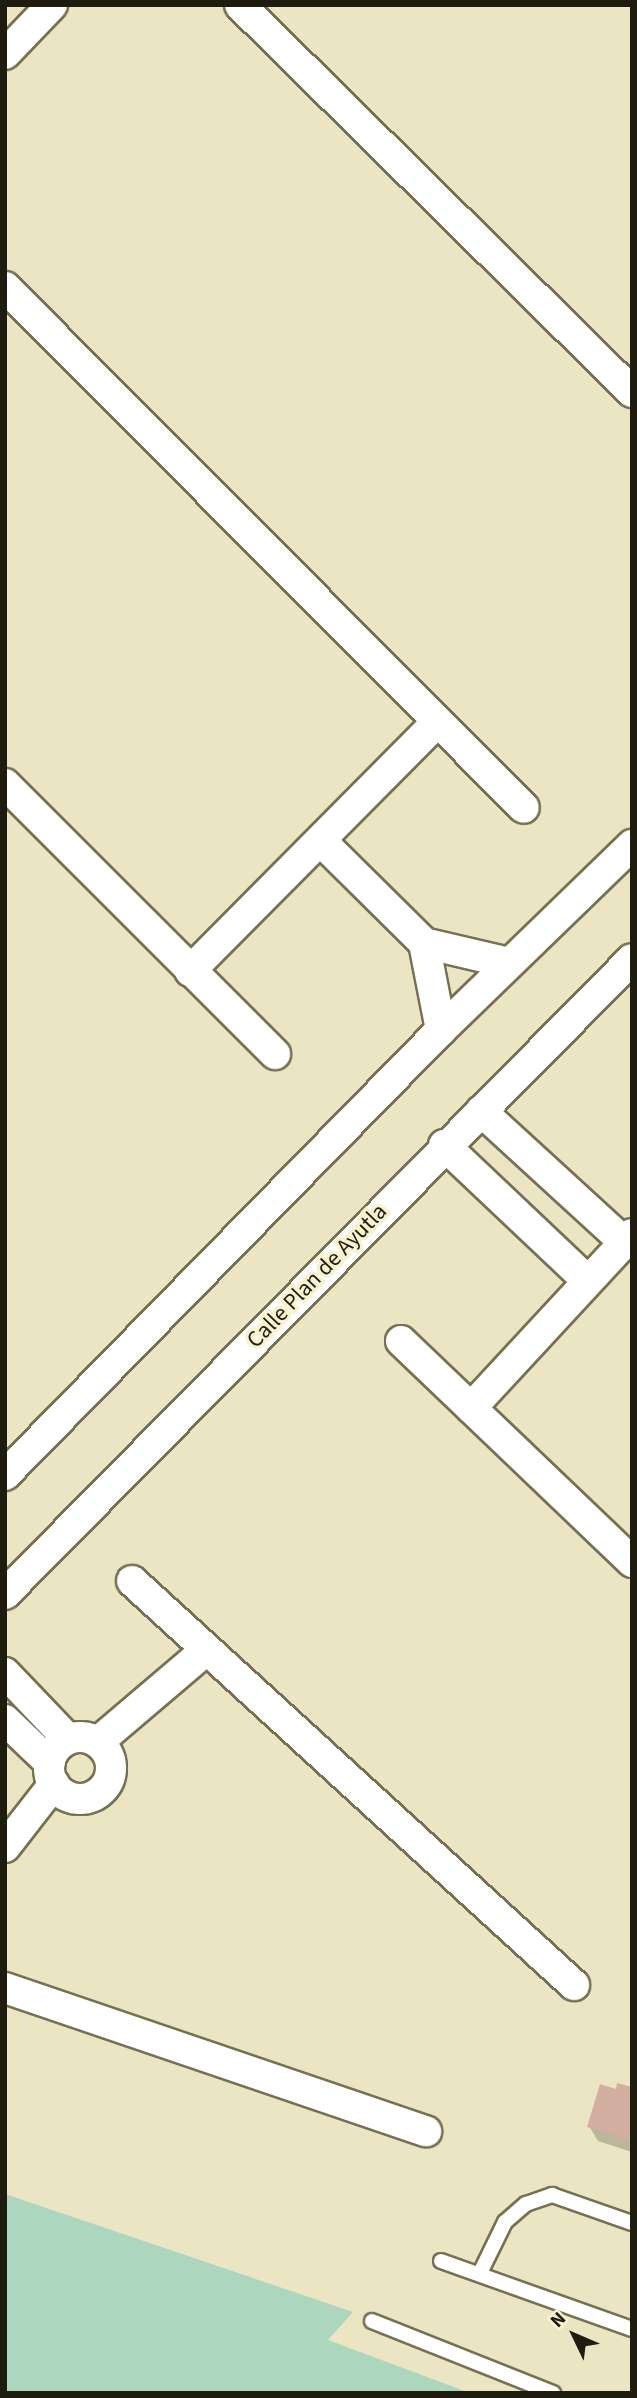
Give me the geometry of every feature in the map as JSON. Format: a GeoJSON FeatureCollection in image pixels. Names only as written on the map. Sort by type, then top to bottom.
{"type":"FeatureCollection","features":[{"type":"Feature","properties":{"kind":"street"},"geometry":{"type":"LineString","coordinates":[[5,54],[52,5]]}},
{"type":"Feature","properties":{"kind":"street"},"geometry":{"type":"LineString","coordinates":[[240,5],[632,392]]}},
{"type":"Feature","properties":{"kind":"street"},"geometry":{"type":"LineString","coordinates":[[5,287],[524,808]]}},
{"type":"Feature","properties":{"kind":"street"},"geometry":{"type":"LineString","coordinates":[[190,971],[437,722]]}},
{"type":"Feature","properties":{"kind":"street"},"geometry":{"type":"LineString","coordinates":[[5,784],[275,1054]]}},
{"type":"Feature","properties":{"kind":"street"},"geometry":{"type":"LineString","coordinates":[[321,841],[424,943],[509,964]]}},
{"type":"Feature","properties":{"kind":"street"},"geometry":{"type":"LineString","coordinates":[[5,1475],[441,1030],[509,964],[628,857]]}},
{"type":"Feature","properties":{"kind":"street"},"geometry":{"type":"LineString","coordinates":[[424,943],[441,1030]]}},
{"type":"Feature","properties":{"kind":"street","name":"Calle Plan de Ayutla"},"geometry":{"type":"LineString","coordinates":[[5,1594],[444,1146],[632,959]]}},
{"type":"Feature","properties":{"kind":"street"},"geometry":{"type":"LineString","coordinates":[[471,1408],[628,1238],[481,1111]]}},
{"type":"Feature","properties":{"kind":"street"},"geometry":{"type":"LineString","coordinates":[[444,1146],[588,1282]]}},
{"type":"Feature","properties":{"kind":"street"},"geometry":{"type":"LineString","coordinates":[[401,1341],[632,1562]]}},
{"type":"Feature","properties":{"kind":"street"},"geometry":{"type":"LineString","coordinates":[[131,1581],[574,1985]]}},
{"type":"Feature","properties":{"kind":"street"},"geometry":{"type":"LineString","coordinates":[[5,1673],[68,1739],[98,1742],[206,1650]]}},
{"type":"Feature","properties":{"kind":"street"},"geometry":{"type":"LineString","coordinates":[[5,1720],[73,1798],[85,1798],[106,1785],[110,1762],[98,1742]]}},
{"type":"Feature","properties":{"kind":"street"},"geometry":{"type":"LineString","coordinates":[[5,1847],[52,1774],[55,1749],[68,1739]]}},
{"type":"Feature","properties":{"kind":"street"},"geometry":{"type":"LineString","coordinates":[[5,1988],[426,2131]]}},
{"type":"Feature","properties":{"kind":"lane"},"geometry":{"type":"LineString","coordinates":[[480,2273],[505,2222],[526,2204],[552,2196],[632,2223]]}},
{"type":"Feature","properties":{"kind":"lane"},"geometry":{"type":"LineString","coordinates":[[441,2261],[632,2329]]}},
{"type":"Feature","properties":{"kind":"lane"},"geometry":{"type":"LineString","coordinates":[[372,2321],[553,2393]]}},
{"type":"Feature","properties":{"kind":"green space"},"geometry":{"type":"Polygon","coordinates":[[[5,2194],[353,2312],[328,2340],[470,2393],[5,2393],[5,2194]]]}},
{"type":"Feature","properties":{"kind":"building"},"geometry":{"type":"Polygon","coordinates":[[[617,2083],[632,2087],[632,2140],[587,2127],[600,2084],[616,2089],[617,2083]]]}}]}
